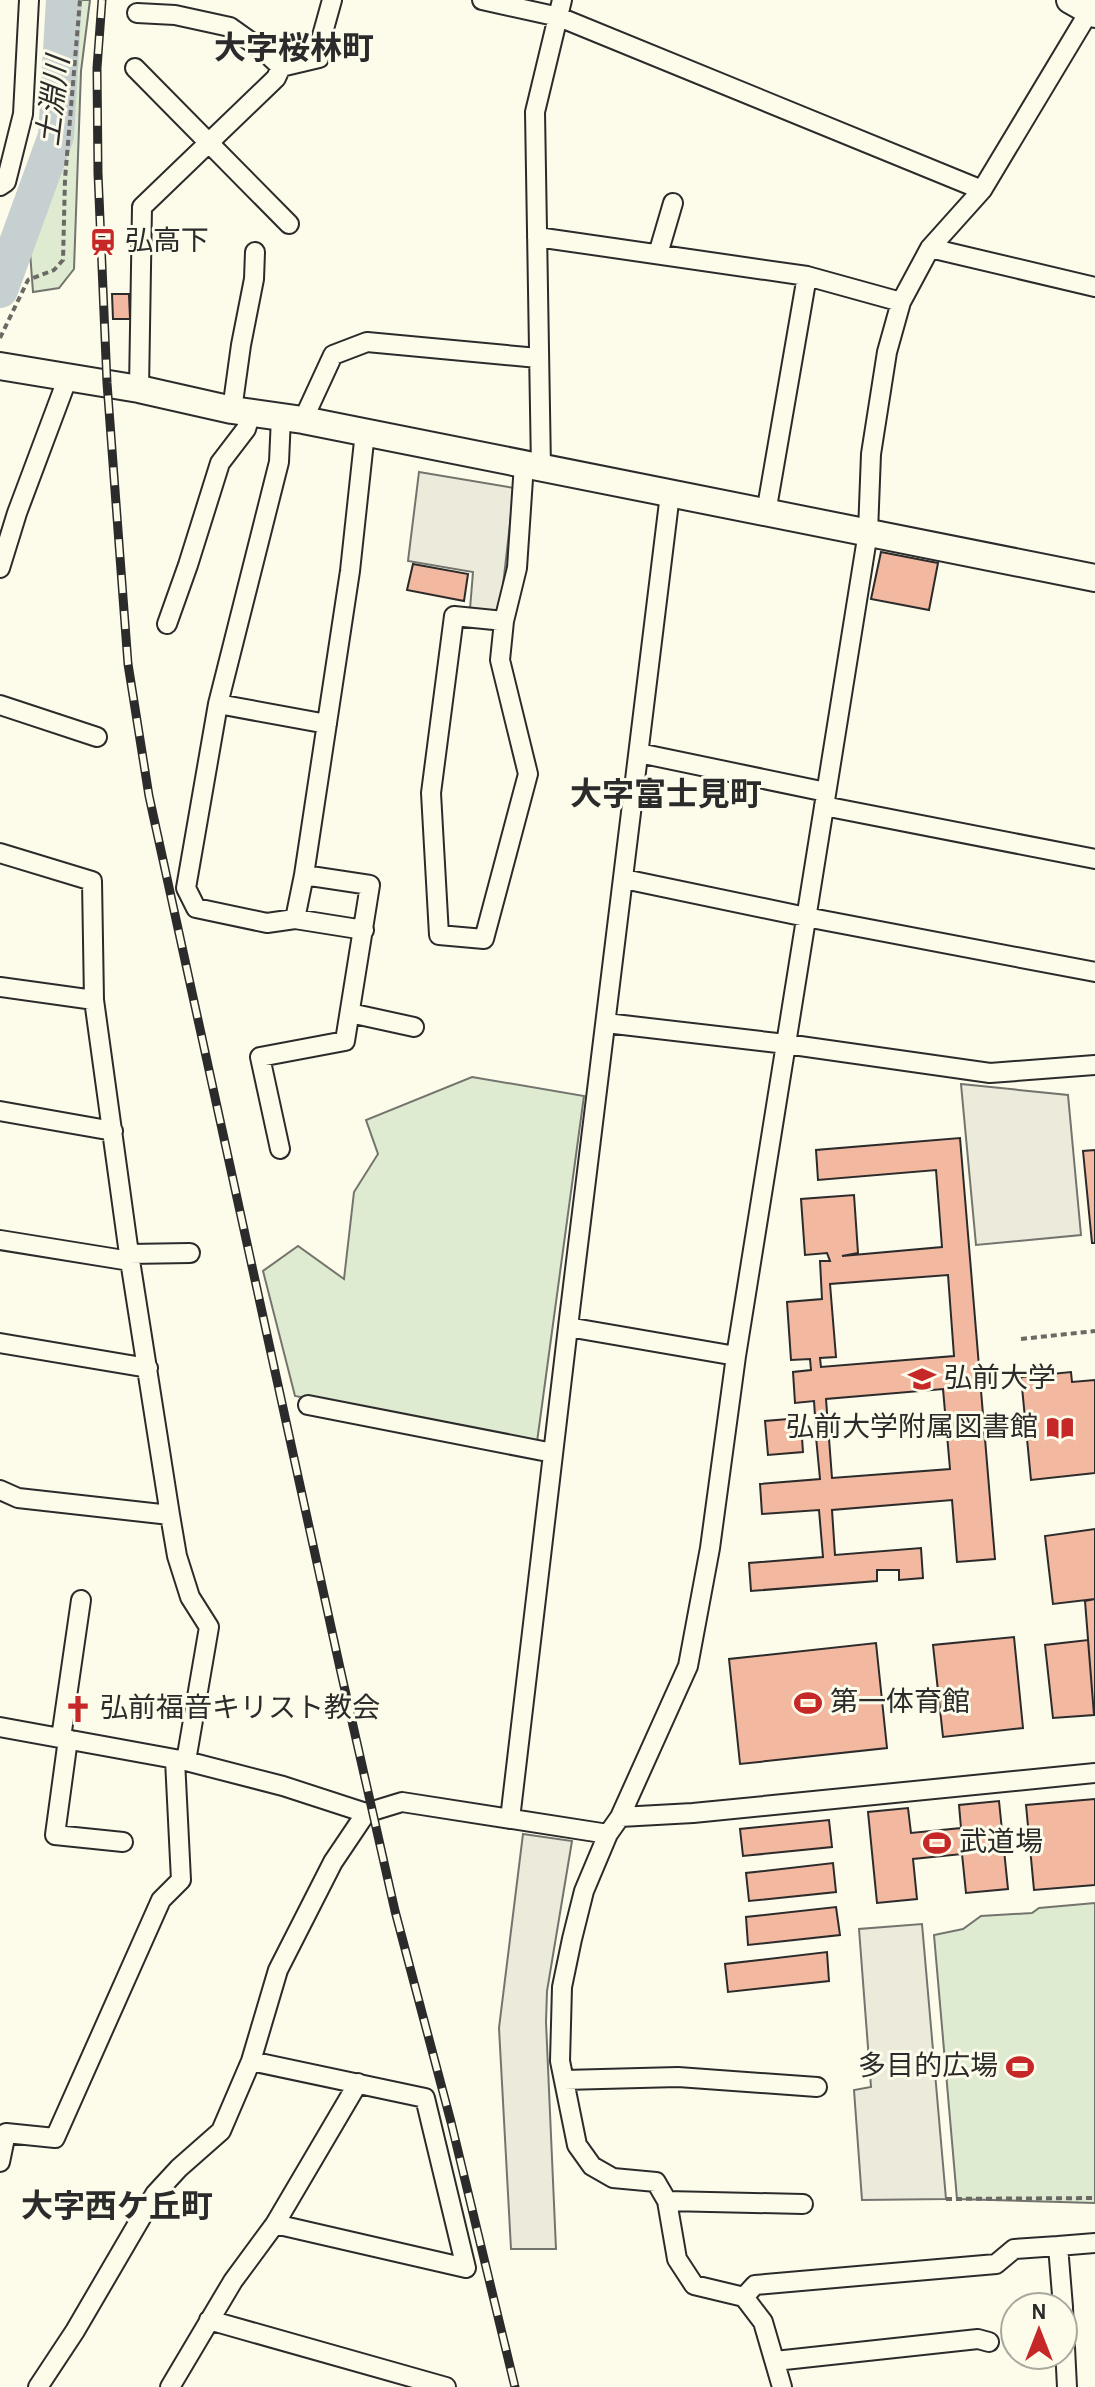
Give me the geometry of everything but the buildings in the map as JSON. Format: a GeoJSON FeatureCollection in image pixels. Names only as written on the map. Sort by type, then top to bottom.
{"type":"FeatureCollection","features":[{"type":"Feature","properties":{"kind":"street"},"geometry":{"type":"LineString","coordinates":[[0,186],[6,182],[23,114],[29,0]]}},
{"type":"Feature","properties":{"kind":"street"},"geometry":{"type":"LineString","coordinates":[[281,67],[319,58],[332,0]]}},
{"type":"Feature","properties":{"kind":"street"},"geometry":{"type":"LineString","coordinates":[[482,0],[561,8],[982,190]]}},
{"type":"Feature","properties":{"kind":"street"},"geometry":{"type":"LineString","coordinates":[[782,2387],[763,2322],[744,2297],[694,2285],[677,2259],[667,2201],[656,2182],[613,2178],[592,2166],[577,2145],[560,2061],[562,1987],[584,1891],[688,1666],[710,1548],[736,1356],[868,532],[871,454],[887,352],[901,302],[930,248],[982,190],[1088,7]]}},
{"type":"Feature","properties":{"kind":"street"},"geometry":{"type":"LineString","coordinates":[[504,621],[454,616],[431,793],[439,935],[484,939],[528,774],[500,660],[504,621],[517,568],[533,466],[538,358],[535,112],[561,8]]}},
{"type":"Feature","properties":{"kind":"street"},"geometry":{"type":"LineString","coordinates":[[137,13],[175,15],[230,27],[281,67]]}},
{"type":"Feature","properties":{"kind":"street"},"geometry":{"type":"LineString","coordinates":[[139,389],[142,207],[276,78],[281,67]]}},
{"type":"Feature","properties":{"kind":"street"},"geometry":{"type":"LineString","coordinates":[[135,68],[289,224]]}},
{"type":"Feature","properties":{"kind":"street"},"geometry":{"type":"LineString","coordinates":[[658,254],[673,203]]}},
{"type":"Feature","properties":{"kind":"street"},"geometry":{"type":"LineString","coordinates":[[537,237],[807,276],[901,302]]}},
{"type":"Feature","properties":{"kind":"street"},"geometry":{"type":"LineString","coordinates":[[930,248],[1095,287]]}},
{"type":"Feature","properties":{"kind":"street"},"geometry":{"type":"LineString","coordinates":[[167,624],[220,463],[246,429],[241,411],[241,345],[254,279],[255,252]]}},
{"type":"Feature","properties":{"kind":"street"},"geometry":{"type":"LineString","coordinates":[[766,513],[807,276]]}},
{"type":"Feature","properties":{"kind":"street"},"geometry":{"type":"LineString","coordinates":[[364,930],[295,919],[267,923],[196,908],[186,888],[218,704],[292,419],[333,355],[367,342],[538,358]]}},
{"type":"Feature","properties":{"kind":"street"},"geometry":{"type":"LineString","coordinates":[[0,366],[365,432],[1095,578]]}},
{"type":"Feature","properties":{"kind":"street"},"geometry":{"type":"LineString","coordinates":[[0,568],[17,513],[68,377]]}},
{"type":"Feature","properties":{"kind":"street"},"geometry":{"type":"LineString","coordinates":[[295,919],[350,571],[365,432]]}},
{"type":"Feature","properties":{"kind":"street"},"geometry":{"type":"LineString","coordinates":[[510,1819],[670,494]]}},
{"type":"Feature","properties":{"kind":"street"},"geometry":{"type":"LineString","coordinates":[[218,704],[327,724]]}},
{"type":"Feature","properties":{"kind":"street"},"geometry":{"type":"LineString","coordinates":[[0,705],[97,737]]}},
{"type":"Feature","properties":{"kind":"street"},"geometry":{"type":"LineString","coordinates":[[639,753],[825,799],[1095,859]]}},
{"type":"Feature","properties":{"kind":"street"},"geometry":{"type":"LineString","coordinates":[[0,853],[92,881],[94,1000],[129,1258],[177,1556],[190,1597],[209,1627],[180,1760],[181,1880],[161,1900],[55,2138],[6,2133],[0,2162]]}},
{"type":"Feature","properties":{"kind":"street"},"geometry":{"type":"LineString","coordinates":[[280,1149],[260,1057],[345,1041],[370,885],[304,875]]}},
{"type":"Feature","properties":{"kind":"street"},"geometry":{"type":"LineString","coordinates":[[624,879],[1095,972]]}},
{"type":"Feature","properties":{"kind":"street"},"geometry":{"type":"LineString","coordinates":[[0,987],[94,1000]]}},
{"type":"Feature","properties":{"kind":"street"},"geometry":{"type":"LineString","coordinates":[[350,1013],[414,1027]]}},
{"type":"Feature","properties":{"kind":"street"},"geometry":{"type":"LineString","coordinates":[[606,1023],[786,1044],[990,1073],[1095,1065]]}},
{"type":"Feature","properties":{"kind":"street"},"geometry":{"type":"LineString","coordinates":[[0,1111],[113,1131]]}},
{"type":"Feature","properties":{"kind":"street"},"geometry":{"type":"LineString","coordinates":[[0,1240],[129,1258],[190,1253]]}},
{"type":"Feature","properties":{"kind":"street"},"geometry":{"type":"LineString","coordinates":[[568,1327],[736,1356]]}},
{"type":"Feature","properties":{"kind":"street"},"geometry":{"type":"LineString","coordinates":[[0,1343],[148,1368]]}},
{"type":"Feature","properties":{"kind":"street"},"geometry":{"type":"LineString","coordinates":[[308,1405],[553,1453]]}},
{"type":"Feature","properties":{"kind":"street"},"geometry":{"type":"LineString","coordinates":[[0,1490],[18,1498],[170,1515]]}},
{"type":"Feature","properties":{"kind":"street"},"geometry":{"type":"LineString","coordinates":[[81,1600],[55,1835],[123,1842]]}},
{"type":"Feature","properties":{"kind":"street"},"geometry":{"type":"LineString","coordinates":[[0,1731],[180,1760],[283,1786],[366,1813],[402,1802],[608,1834]]}},
{"type":"Feature","properties":{"kind":"street"},"geometry":{"type":"LineString","coordinates":[[620,1817],[693,1813],[1095,1773]]}},
{"type":"Feature","properties":{"kind":"street"},"geometry":{"type":"LineString","coordinates":[[38,2387],[75,2331],[155,2194],[221,2131],[251,2061],[278,1970],[333,1862],[366,1813]]}},
{"type":"Feature","properties":{"kind":"street"},"geometry":{"type":"LineString","coordinates":[[251,2061],[425,2098],[466,2268],[275,2224]]}},
{"type":"Feature","properties":{"kind":"street"},"geometry":{"type":"LineString","coordinates":[[564,2080],[678,2077],[817,2087]]}},
{"type":"Feature","properties":{"kind":"street"},"geometry":{"type":"LineString","coordinates":[[170,2387],[233,2281],[275,2224],[358,2083]]}},
{"type":"Feature","properties":{"kind":"street"},"geometry":{"type":"LineString","coordinates":[[667,2201],[803,2204]]}},
{"type":"Feature","properties":{"kind":"street"},"geometry":{"type":"LineString","coordinates":[[744,2297],[755,2285],[996,2264],[1014,2249],[1095,2243]]}},
{"type":"Feature","properties":{"kind":"street"},"geometry":{"type":"LineString","coordinates":[[1058,2246],[1062,2291]]}},
{"type":"Feature","properties":{"kind":"street"},"geometry":{"type":"LineString","coordinates":[[209,2320],[446,2387]]}},
{"type":"Feature","properties":{"kind":"street"},"geometry":{"type":"LineString","coordinates":[[775,2361],[978,2339],[989,2342]]}},
{"type":"Feature","properties":{"kind":"path"},"geometry":{"type":"LineString","coordinates":[[0,338],[28,280],[54,270],[63,260],[65,179],[80,0]]}},
{"type":"Feature","properties":{"kind":"path"},"geometry":{"type":"LineString","coordinates":[[1021,1339],[1095,1331]]}},
{"type":"Feature","properties":{"kind":"path"},"geometry":{"type":"LineString","coordinates":[[946,2199],[1095,2198]]}},
{"type":"Feature","properties":{"kind":"green space"},"geometry":{"type":"Polygon","coordinates":[[[75,0],[90,0],[81,71],[74,269],[59,288],[33,292],[30,252],[64,126],[75,0]]]}},
{"type":"Feature","properties":{"kind":"green space"},"geometry":{"type":"Polygon","coordinates":[[[472,1077],[584,1096],[537,1442],[295,1396],[263,1271],[298,1246],[344,1279],[354,1192],[378,1154],[366,1120],[472,1077]]]}},
{"type":"Feature","properties":{"kind":"green space","name":"多目的広場"},"geometry":{"type":"Polygon","coordinates":[[[1095,1903],[1095,2203],[957,2199],[934,1935],[963,1929],[981,1916],[1032,1913],[1039,1908],[1095,1903]]]}},
{"type":"Feature","properties":{"kind":"shaded area"},"geometry":{"type":"Polygon","coordinates":[[[419,472],[514,488],[500,612],[470,609],[473,572],[408,561],[419,472]]]}},
{"type":"Feature","properties":{"kind":"shaded area"},"geometry":{"type":"Polygon","coordinates":[[[961,1084],[1068,1095],[1081,1235],[976,1245],[961,1084]]]}},
{"type":"Feature","properties":{"kind":"shaded area"},"geometry":{"type":"Polygon","coordinates":[[[523,1834],[572,1841],[547,1991],[556,2249],[511,2249],[499,2028],[523,1834]]]}},
{"type":"Feature","properties":{"kind":"shaded area"},"geometry":{"type":"Polygon","coordinates":[[[922,1924],[946,2199],[862,2200],[854,2090],[871,2087],[859,1929],[922,1924]]]}},
{"type":"Feature","properties":{"kind":"waterway","name":"土淵川"},"geometry":{"type":"LineString","coordinates":[[0,290],[56,136],[64,0]]}},
{"type":"Feature","properties":{"kind":"railway"},"geometry":{"type":"LineString","coordinates":[[102,0],[97,68],[98,173],[107,383],[128,664],[149,796],[395,1911],[451,2122],[515,2387]]}},
{"type":"Feature","properties":{"kind":"place","name":"弘高下"},"geometry":{"type":"Point","coordinates":[103,242]}},
{"type":"Feature","properties":{"kind":"place","name":"弘前大学"},"geometry":{"type":"Point","coordinates":[922,1379]}},
{"type":"Feature","properties":{"kind":"place","name":"弘前大学附属図書館"},"geometry":{"type":"Point","coordinates":[1060,1428]}},
{"type":"Feature","properties":{"kind":"place","name":"第一体育館"},"geometry":{"type":"Point","coordinates":[808,1703]}},
{"type":"Feature","properties":{"kind":"place","name":"弘前福音キリスト教会"},"geometry":{"type":"Point","coordinates":[78,1709]}},
{"type":"Feature","properties":{"kind":"place","name":"武道場"},"geometry":{"type":"Point","coordinates":[937,1843]}},
{"type":"Feature","properties":{"kind":"place","name":"多目的広場"},"geometry":{"type":"Point","coordinates":[1020,2067]}},
{"type":"Feature","properties":{"kind":"district","name":"大字桜林町"},"geometry":{"type":"Point","coordinates":[294,49]}},
{"type":"Feature","properties":{"kind":"district","name":"大字富士見町"},"geometry":{"type":"Point","coordinates":[666,795]}},
{"type":"Feature","properties":{"kind":"district","name":"大字西ケ丘町"},"geometry":{"type":"Point","coordinates":[117,2207]}}]}
